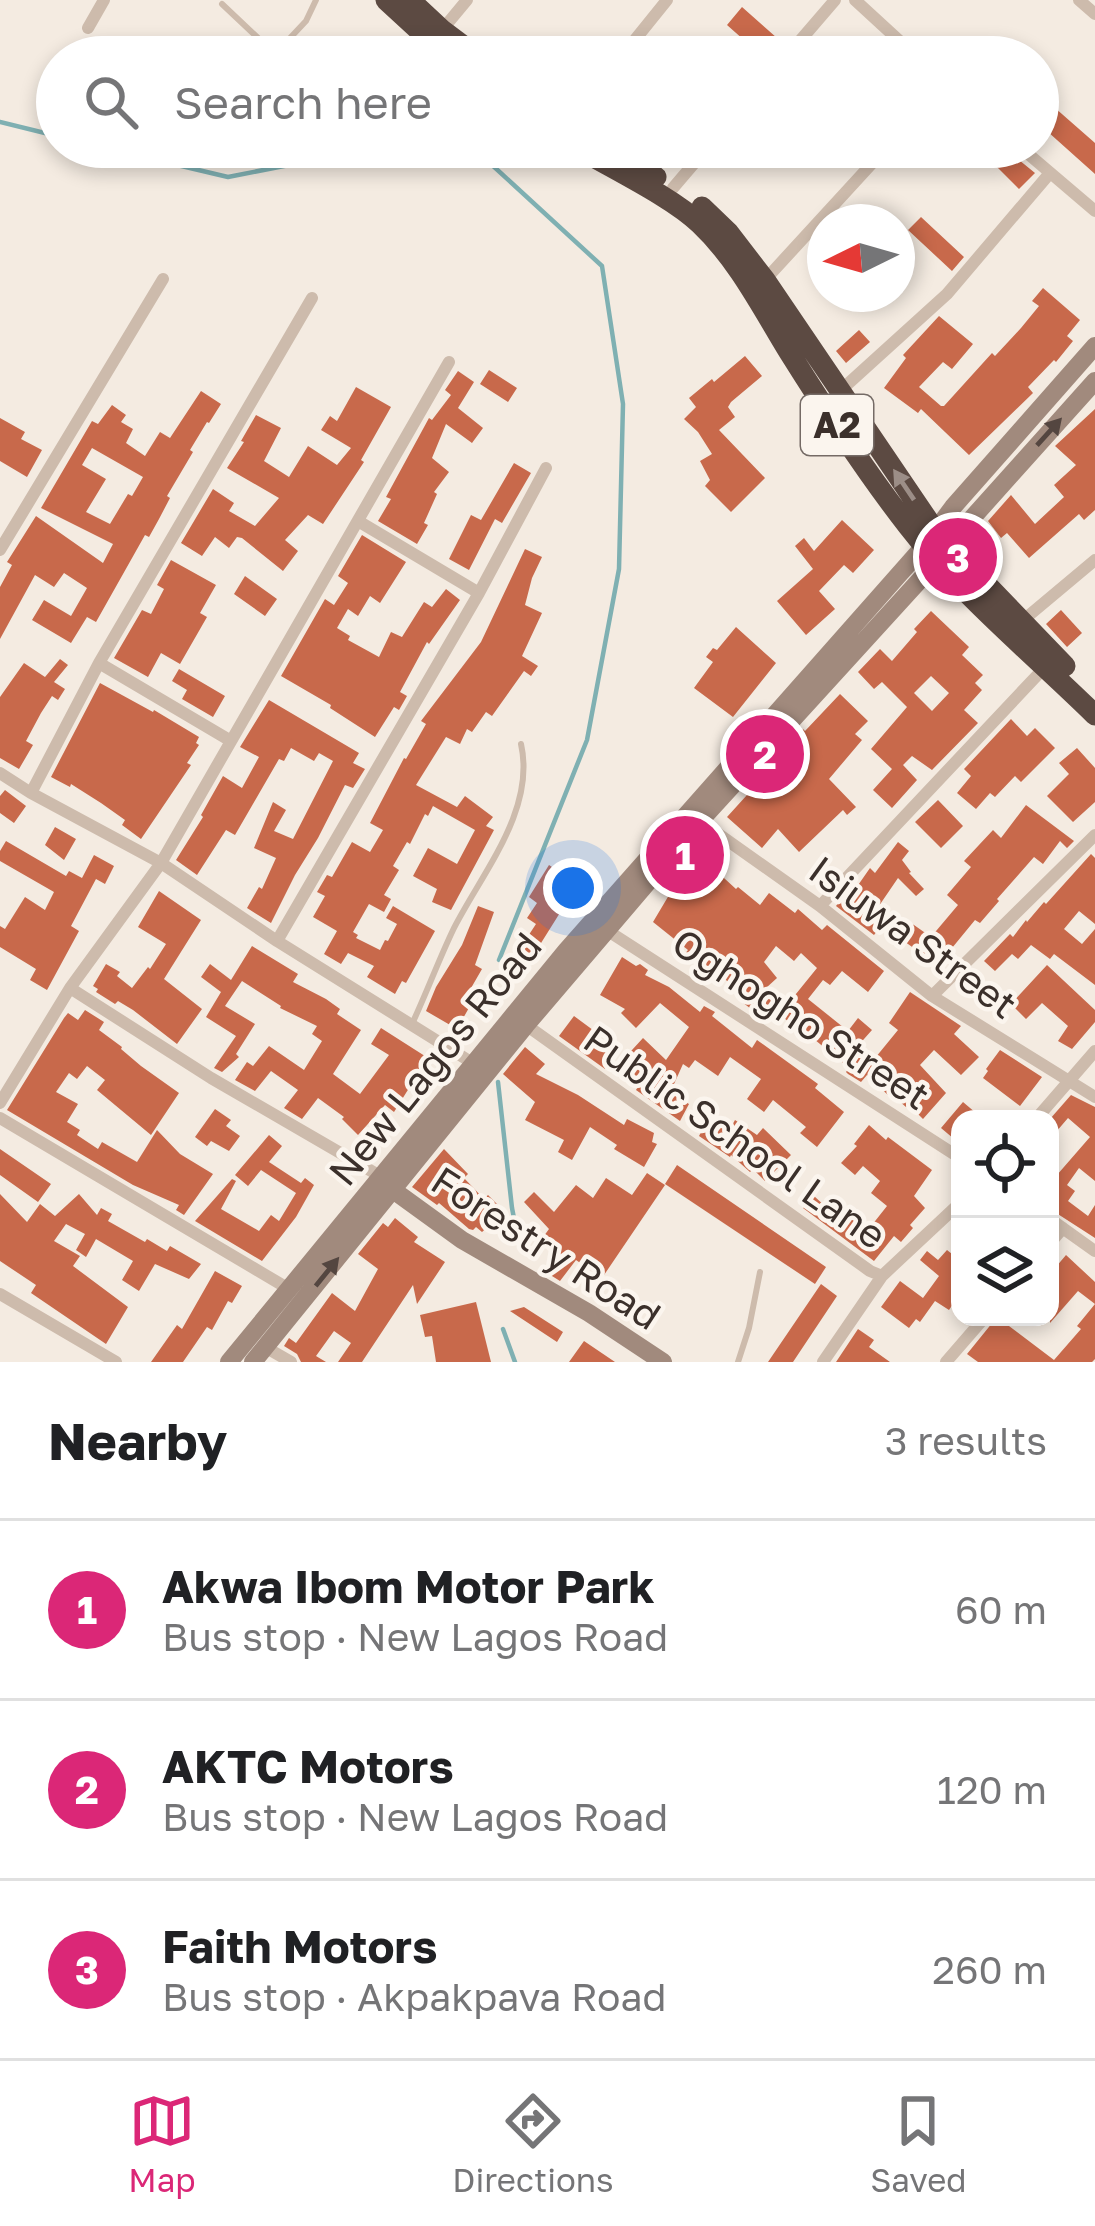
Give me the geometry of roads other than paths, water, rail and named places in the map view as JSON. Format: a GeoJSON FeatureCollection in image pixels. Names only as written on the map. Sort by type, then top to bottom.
{"type":"FeatureCollection","features":[{"type":"Feature","properties":{"kind":"highway"},"geometry":{"type":"LineString","coordinates":[[386,0],[425,36]]}},
{"type":"Feature","properties":{"kind":"highway"},"geometry":{"type":"LineString","coordinates":[[415,2],[450,36]]}},
{"type":"Feature","properties":{"kind":"highway","name":"A2"},"geometry":{"type":"LineString","coordinates":[[610,168],[697,221],[719,244],[872,477],[937,546],[1016,643],[1095,715]]}},
{"type":"Feature","properties":{"kind":"highway","name":"A2"},"geometry":{"type":"LineString","coordinates":[[640,168],[701,206],[728,232],[840,392],[937,546],[1095,696]]}},
{"type":"Feature","properties":{"kind":"main road"},"geometry":{"type":"LineString","coordinates":[[937,546],[953,507],[1095,346]]}},
{"type":"Feature","properties":{"kind":"main road"},"geometry":{"type":"LineString","coordinates":[[937,546],[965,526],[1095,381]]}},
{"type":"Feature","properties":{"kind":"main road","name":"New Lagos Road"},"geometry":{"type":"LineString","coordinates":[[481,1068],[608,931],[937,546]]}},
{"type":"Feature","properties":{"kind":"main road","name":"New Lagos Road"},"geometry":{"type":"LineString","coordinates":[[259,1354],[566,951],[937,546]]}},
{"type":"Feature","properties":{"kind":"main road","name":"New Lagos Road"},"geometry":{"type":"LineString","coordinates":[[229,1362],[387,1183]]}},
{"type":"Feature","properties":{"kind":"main road","name":"Forestry Road"},"geometry":{"type":"LineString","coordinates":[[387,1183],[462,1240],[589,1313],[662,1362]]}},
{"type":"Feature","properties":{"kind":"street"},"geometry":{"type":"LineString","coordinates":[[88,28],[104,0]]}},
{"type":"Feature","properties":{"kind":"street"},"geometry":{"type":"LineString","coordinates":[[442,30],[467,0]]}},
{"type":"Feature","properties":{"kind":"street"},"geometry":{"type":"LineString","coordinates":[[638,36],[667,0]]}},
{"type":"Feature","properties":{"kind":"street"},"geometry":{"type":"LineString","coordinates":[[804,36],[835,0]]}},
{"type":"Feature","properties":{"kind":"street"},"geometry":{"type":"LineString","coordinates":[[856,0],[895,36]]}},
{"type":"Feature","properties":{"kind":"street"},"geometry":{"type":"LineString","coordinates":[[1079,0],[1095,14]]}},
{"type":"Feature","properties":{"kind":"street"},"geometry":{"type":"LineString","coordinates":[[673,188],[690,168]]}},
{"type":"Feature","properties":{"kind":"street"},"geometry":{"type":"LineString","coordinates":[[764,280],[868,168]]}},
{"type":"Feature","properties":{"kind":"street"},"geometry":{"type":"LineString","coordinates":[[1045,168],[1095,212]]}},
{"type":"Feature","properties":{"kind":"street"},"geometry":{"type":"LineString","coordinates":[[840,392],[947,294],[1050,172]]}},
{"type":"Feature","properties":{"kind":"street"},"geometry":{"type":"LineString","coordinates":[[0,550],[164,279]]}},
{"type":"Feature","properties":{"kind":"street"},"geometry":{"type":"LineString","coordinates":[[31,793],[99,662],[312,298]]}},
{"type":"Feature","properties":{"kind":"street"},"geometry":{"type":"LineString","coordinates":[[0,1103],[70,988],[160,862],[449,362]]}},
{"type":"Feature","properties":{"kind":"street"},"geometry":{"type":"LineString","coordinates":[[277,941],[546,468]]}},
{"type":"Feature","properties":{"kind":"street"},"geometry":{"type":"LineString","coordinates":[[358,521],[479,592]]}},
{"type":"Feature","properties":{"kind":"street"},"geometry":{"type":"LineString","coordinates":[[1020,622],[1095,560]]}},
{"type":"Feature","properties":{"kind":"street"},"geometry":{"type":"LineString","coordinates":[[99,662],[231,741]]}},
{"type":"Feature","properties":{"kind":"street"},"geometry":{"type":"LineString","coordinates":[[820,906],[1046,666]]}},
{"type":"Feature","properties":{"kind":"street"},"geometry":{"type":"LineString","coordinates":[[0,772],[160,862],[481,1068]]}},
{"type":"Feature","properties":{"kind":"street","name":"Isiuwa Street"},"geometry":{"type":"LineString","coordinates":[[700,820],[820,906],[932,996],[1095,1096]]}},
{"type":"Feature","properties":{"kind":"street"},"geometry":{"type":"LineString","coordinates":[[932,996],[1095,835]]}},
{"type":"Feature","properties":{"kind":"street","name":"Oghogho Street"},"geometry":{"type":"LineString","coordinates":[[608,931],[951,1152]]}},
{"type":"Feature","properties":{"kind":"street"},"geometry":{"type":"LineString","coordinates":[[70,988],[387,1183]]}},
{"type":"Feature","properties":{"kind":"street","name":"Public School Lane"},"geometry":{"type":"LineString","coordinates":[[526,1024],[882,1276],[951,1211]]}},
{"type":"Feature","properties":{"kind":"street"},"geometry":{"type":"LineString","coordinates":[[1044,1110],[1095,1051]]}},
{"type":"Feature","properties":{"kind":"street"},"geometry":{"type":"LineString","coordinates":[[0,1118],[289,1289]]}},
{"type":"Feature","properties":{"kind":"street"},"geometry":{"type":"LineString","coordinates":[[1059,1225],[1095,1251]]}},
{"type":"Feature","properties":{"kind":"street"},"geometry":{"type":"LineString","coordinates":[[1059,1233],[1063,1228]]}},
{"type":"Feature","properties":{"kind":"street"},"geometry":{"type":"LineString","coordinates":[[823,1362],[882,1276]]}},
{"type":"Feature","properties":{"kind":"street"},"geometry":{"type":"LineString","coordinates":[[0,1294],[116,1362]]}},
{"type":"Feature","properties":{"kind":"street"},"geometry":{"type":"LineString","coordinates":[[946,1362],[978,1326]]}},
{"type":"Feature","properties":{"kind":"street"},"geometry":{"type":"LineString","coordinates":[[259,1354],[291,1362]]}},
{"type":"Feature","properties":{"kind":"lane"},"geometry":{"type":"LineString","coordinates":[[292,36],[316,0]]}},
{"type":"Feature","properties":{"kind":"lane"},"geometry":{"type":"LineString","coordinates":[[222,4],[254,36]]}},
{"type":"Feature","properties":{"kind":"lane"},"geometry":{"type":"LineString","coordinates":[[412,1024],[456,926],[510,826],[523,778],[521,744]]}},
{"type":"Feature","properties":{"kind":"lane"},"geometry":{"type":"LineString","coordinates":[[738,1362],[760,1272]]}},
{"type":"Feature","properties":{"kind":"waterway"},"geometry":{"type":"LineString","coordinates":[[0,122],[36,131]]}},
{"type":"Feature","properties":{"kind":"waterway"},"geometry":{"type":"LineString","coordinates":[[190,168],[228,177],[274,168]]}},
{"type":"Feature","properties":{"kind":"waterway"},"geometry":{"type":"LineString","coordinates":[[495,168],[602,266],[623,404],[619,569],[587,740],[499,960]]}},
{"type":"Feature","properties":{"kind":"waterway"},"geometry":{"type":"LineString","coordinates":[[498,1082],[519,1244]]}},
{"type":"Feature","properties":{"kind":"waterway"},"geometry":{"type":"LineString","coordinates":[[503,1329],[515,1362]]}},
{"type":"Feature","properties":{"kind":"place","name":"Faith Motors"},"geometry":{"type":"Point","coordinates":[958,557]}},
{"type":"Feature","properties":{"kind":"place","name":"AKTC Motors"},"geometry":{"type":"Point","coordinates":[765,754]}},
{"type":"Feature","properties":{"kind":"place","name":"Akwa Ibom Motor Park"},"geometry":{"type":"Point","coordinates":[685,855]}}]}
